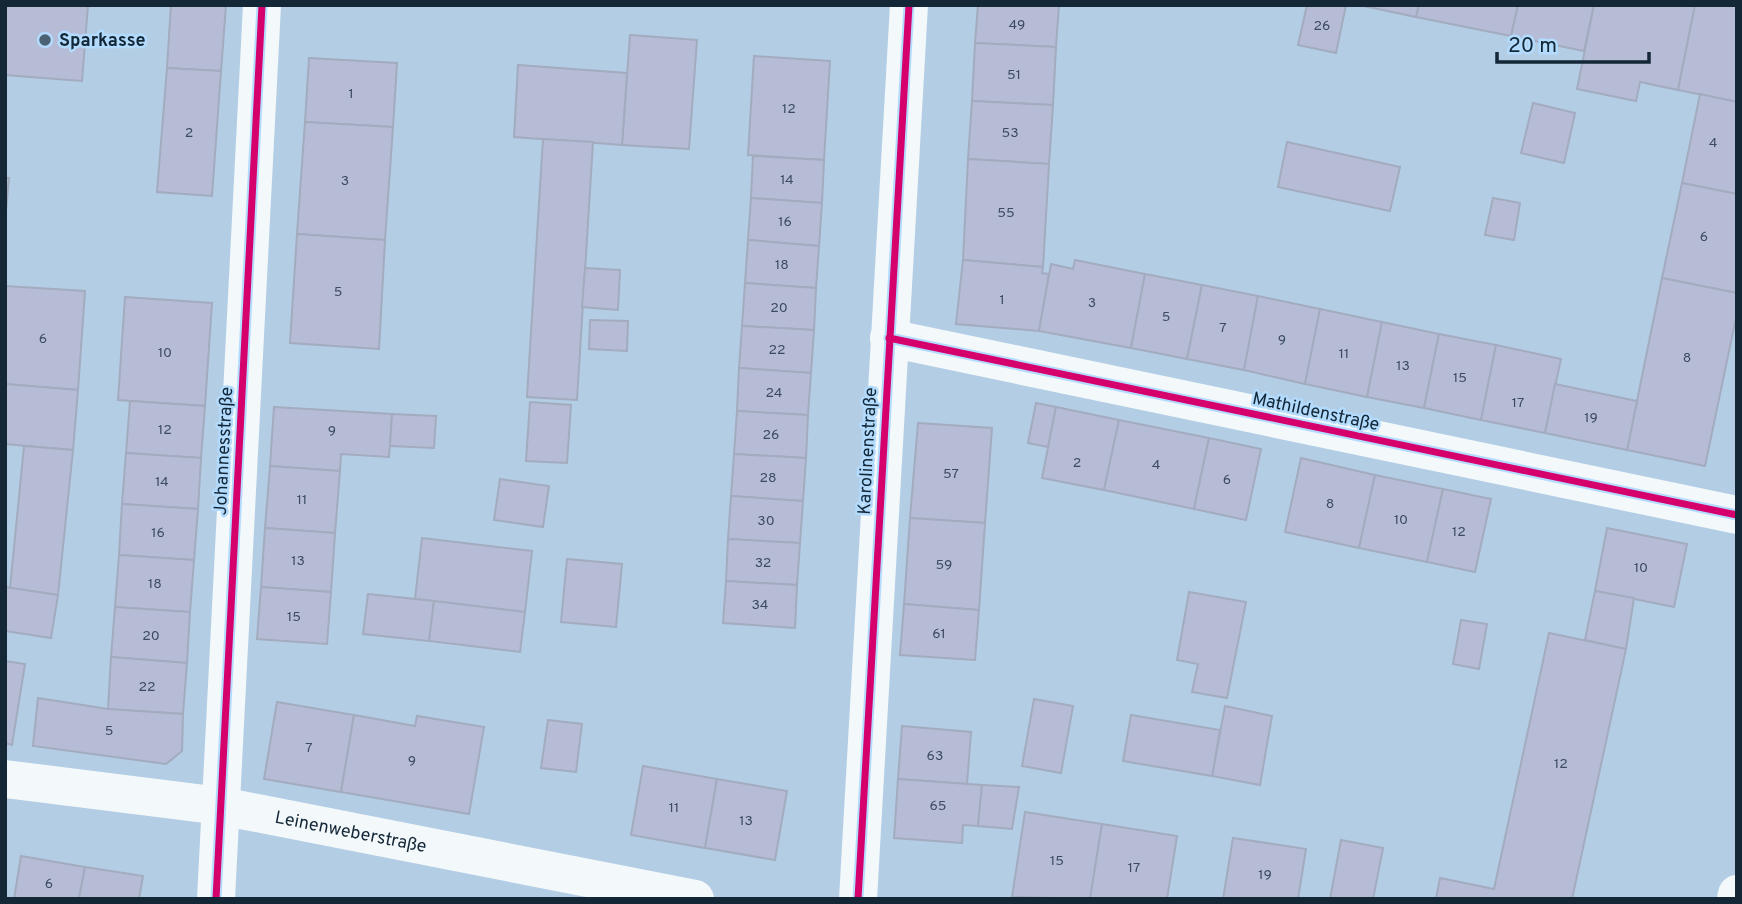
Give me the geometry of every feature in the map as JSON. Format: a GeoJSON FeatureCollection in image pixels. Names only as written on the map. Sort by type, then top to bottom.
{"type":"FeatureCollection","features":[{"type":"Feature","properties":{"kind":"street","name":"Johannesstraße"},"geometry":{"type":"LineString","coordinates":[[216,899],[262,5]]}},
{"type":"Feature","properties":{"kind":"street","name":"Karolinenstraße"},"geometry":{"type":"LineString","coordinates":[[858,899],[909,5]]}},
{"type":"Feature","properties":{"kind":"street","name":"Mathildenstraße"},"geometry":{"type":"LineString","coordinates":[[889,338],[1737,515]]}},
{"type":"Feature","properties":{"kind":"street","name":"Leinenweberstraße"},"geometry":{"type":"LineString","coordinates":[[5,779],[220,806],[695,899]]}},
{"type":"Feature","properties":{"kind":"building","name":"Sparkasse"},"geometry":{"type":"Polygon","coordinates":[[[5,5],[88,5],[82,81],[5,75],[5,5]]]}},
{"type":"Feature","properties":{"kind":"building"},"geometry":{"type":"Polygon","coordinates":[[[171,5],[226,5],[221,71],[167,68],[171,5]]]}},
{"type":"Feature","properties":{"kind":"building"},"geometry":{"type":"Polygon","coordinates":[[[978,5],[1059,5],[1056,47],[975,43],[978,5]]]}},
{"type":"Feature","properties":{"kind":"building"},"geometry":{"type":"Polygon","coordinates":[[[1307,5],[1346,5],[1336,53],[1298,45],[1307,5]]]}},
{"type":"Feature","properties":{"kind":"building"},"geometry":{"type":"Polygon","coordinates":[[[1359,5],[1419,5],[1416,17],[1359,5]]]}},
{"type":"Feature","properties":{"kind":"building"},"geometry":{"type":"Polygon","coordinates":[[[1419,5],[1518,5],[1511,36],[1416,17],[1419,5]]]}},
{"type":"Feature","properties":{"kind":"building"},"geometry":{"type":"Polygon","coordinates":[[[1518,5],[1594,5],[1584,51],[1511,36],[1518,5]]]}},
{"type":"Feature","properties":{"kind":"building"},"geometry":{"type":"Polygon","coordinates":[[[1594,5],[1695,5],[1678,90],[1640,82],[1636,101],[1577,89],[1594,5]]]}},
{"type":"Feature","properties":{"kind":"building"},"geometry":{"type":"Polygon","coordinates":[[[1695,5],[1737,5],[1737,102],[1678,90],[1695,5]]]}},
{"type":"Feature","properties":{"kind":"building"},"geometry":{"type":"Polygon","coordinates":[[[630,35],[697,40],[689,149],[622,145],[630,35]]]}},
{"type":"Feature","properties":{"kind":"building"},"geometry":{"type":"Polygon","coordinates":[[[975,43],[1056,47],[1053,105],[972,101],[975,43]]]}},
{"type":"Feature","properties":{"kind":"building"},"geometry":{"type":"Polygon","coordinates":[[[754,56],[830,61],[824,160],[748,155],[754,56]]]}},
{"type":"Feature","properties":{"kind":"building"},"geometry":{"type":"Polygon","coordinates":[[[309,58],[397,63],[393,127],[305,122],[309,58]]]}},
{"type":"Feature","properties":{"kind":"building"},"geometry":{"type":"Polygon","coordinates":[[[518,65],[627,73],[622,145],[514,137],[518,65]]]}},
{"type":"Feature","properties":{"kind":"building"},"geometry":{"type":"Polygon","coordinates":[[[167,68],[221,71],[212,196],[157,192],[167,68]]]}},
{"type":"Feature","properties":{"kind":"building"},"geometry":{"type":"Polygon","coordinates":[[[1700,94],[1737,102],[1737,194],[1682,183],[1700,94]]]}},
{"type":"Feature","properties":{"kind":"building"},"geometry":{"type":"Polygon","coordinates":[[[972,101],[1053,105],[1049,164],[968,159],[972,101]]]}},
{"type":"Feature","properties":{"kind":"building"},"geometry":{"type":"Polygon","coordinates":[[[1533,103],[1575,113],[1564,163],[1521,153],[1533,103]]]}},
{"type":"Feature","properties":{"kind":"building"},"geometry":{"type":"Polygon","coordinates":[[[305,122],[393,127],[385,240],[297,234],[305,122]]]}},
{"type":"Feature","properties":{"kind":"building"},"geometry":{"type":"Polygon","coordinates":[[[543,139],[593,142],[577,400],[527,397],[543,139]]]}},
{"type":"Feature","properties":{"kind":"building"},"geometry":{"type":"Polygon","coordinates":[[[1287,142],[1400,167],[1390,211],[1278,187],[1287,142]]]}},
{"type":"Feature","properties":{"kind":"building"},"geometry":{"type":"Polygon","coordinates":[[[753,156],[824,160],[822,203],[751,198],[753,156]]]}},
{"type":"Feature","properties":{"kind":"building"},"geometry":{"type":"Polygon","coordinates":[[[968,159],[1049,164],[1043,267],[963,260],[968,159]]]}},
{"type":"Feature","properties":{"kind":"building"},"geometry":{"type":"Polygon","coordinates":[[[5,178],[9,178],[5,222],[5,178]]]}},
{"type":"Feature","properties":{"kind":"building"},"geometry":{"type":"Polygon","coordinates":[[[1682,183],[1737,194],[1737,293],[1662,278],[1682,183]]]}},
{"type":"Feature","properties":{"kind":"building"},"geometry":{"type":"Polygon","coordinates":[[[751,198],[822,203],[819,246],[748,240],[751,198]]]}},
{"type":"Feature","properties":{"kind":"building"},"geometry":{"type":"Polygon","coordinates":[[[1493,198],[1520,203],[1514,240],[1485,235],[1493,198]]]}},
{"type":"Feature","properties":{"kind":"building"},"geometry":{"type":"Polygon","coordinates":[[[297,234],[385,240],[379,349],[290,343],[297,234]]]}},
{"type":"Feature","properties":{"kind":"building"},"geometry":{"type":"Polygon","coordinates":[[[748,240],[819,246],[816,288],[745,283],[748,240]]]}},
{"type":"Feature","properties":{"kind":"building"},"geometry":{"type":"Polygon","coordinates":[[[963,260],[1043,267],[1042,273],[1049,274],[1039,331],[956,324],[963,260]]]}},
{"type":"Feature","properties":{"kind":"building"},"geometry":{"type":"Polygon","coordinates":[[[1075,260],[1145,274],[1131,348],[1039,331],[1051,264],[1073,269],[1075,260]]]}},
{"type":"Feature","properties":{"kind":"building"},"geometry":{"type":"Polygon","coordinates":[[[585,268],[620,270],[618,310],[582,307],[585,268]]]}},
{"type":"Feature","properties":{"kind":"building"},"geometry":{"type":"Polygon","coordinates":[[[1145,274],[1202,285],[1187,359],[1131,348],[1145,274]]]}},
{"type":"Feature","properties":{"kind":"building"},"geometry":{"type":"Polygon","coordinates":[[[1662,278],[1737,293],[1737,313],[1705,466],[1627,450],[1662,278]]]}},
{"type":"Feature","properties":{"kind":"building"},"geometry":{"type":"Polygon","coordinates":[[[745,283],[816,288],[814,330],[742,326],[745,283]]]}},
{"type":"Feature","properties":{"kind":"building"},"geometry":{"type":"Polygon","coordinates":[[[1202,285],[1258,296],[1244,370],[1187,359],[1202,285]]]}},
{"type":"Feature","properties":{"kind":"building"},"geometry":{"type":"Polygon","coordinates":[[[5,286],[85,291],[78,390],[5,384],[5,286]]]}},
{"type":"Feature","properties":{"kind":"building"},"geometry":{"type":"Polygon","coordinates":[[[1258,296],[1320,309],[1305,384],[1244,370],[1258,296]]]}},
{"type":"Feature","properties":{"kind":"building"},"geometry":{"type":"Polygon","coordinates":[[[125,297],[212,303],[205,406],[118,400],[125,297]]]}},
{"type":"Feature","properties":{"kind":"building"},"geometry":{"type":"Polygon","coordinates":[[[1320,309],[1382,322],[1367,397],[1305,384],[1320,309]]]}},
{"type":"Feature","properties":{"kind":"building"},"geometry":{"type":"Polygon","coordinates":[[[590,320],[628,321],[627,351],[589,349],[590,320]]]}},
{"type":"Feature","properties":{"kind":"building"},"geometry":{"type":"Polygon","coordinates":[[[1382,322],[1439,334],[1424,408],[1367,397],[1382,322]]]}},
{"type":"Feature","properties":{"kind":"building"},"geometry":{"type":"Polygon","coordinates":[[[742,326],[814,330],[811,373],[739,368],[742,326]]]}},
{"type":"Feature","properties":{"kind":"building"},"geometry":{"type":"Polygon","coordinates":[[[1439,334],[1496,345],[1481,420],[1424,408],[1439,334]]]}},
{"type":"Feature","properties":{"kind":"building"},"geometry":{"type":"Polygon","coordinates":[[[1496,345],[1561,359],[1545,433],[1481,420],[1496,345]]]}},
{"type":"Feature","properties":{"kind":"building"},"geometry":{"type":"Polygon","coordinates":[[[739,368],[811,373],[808,415],[737,411],[739,368]]]}},
{"type":"Feature","properties":{"kind":"building"},"geometry":{"type":"Polygon","coordinates":[[[5,384],[78,390],[73,450],[5,444],[5,384]]]}},
{"type":"Feature","properties":{"kind":"building"},"geometry":{"type":"Polygon","coordinates":[[[1555,384],[1637,401],[1627,450],[1545,433],[1555,384]]]}},
{"type":"Feature","properties":{"kind":"building"},"geometry":{"type":"Polygon","coordinates":[[[130,401],[205,406],[201,458],[126,453],[130,401]]]}},
{"type":"Feature","properties":{"kind":"building"},"geometry":{"type":"Polygon","coordinates":[[[530,402],[571,405],[567,463],[526,461],[530,402]]]}},
{"type":"Feature","properties":{"kind":"building"},"geometry":{"type":"Polygon","coordinates":[[[1036,403],[1056,407],[1048,447],[1028,443],[1036,403]]]}},
{"type":"Feature","properties":{"kind":"building"},"geometry":{"type":"Polygon","coordinates":[[[274,407],[392,414],[389,457],[341,454],[340,471],[270,466],[274,407]]]}},
{"type":"Feature","properties":{"kind":"building"},"geometry":{"type":"Polygon","coordinates":[[[1056,407],[1119,420],[1104,490],[1042,478],[1056,407]]]}},
{"type":"Feature","properties":{"kind":"building"},"geometry":{"type":"Polygon","coordinates":[[[737,411],[808,415],[806,458],[734,454],[737,411]]]}},
{"type":"Feature","properties":{"kind":"building"},"geometry":{"type":"Polygon","coordinates":[[[392,414],[436,416],[434,448],[390,446],[392,414]]]}},
{"type":"Feature","properties":{"kind":"building"},"geometry":{"type":"Polygon","coordinates":[[[1119,420],[1209,438],[1194,509],[1104,490],[1119,420]]]}},
{"type":"Feature","properties":{"kind":"building"},"geometry":{"type":"Polygon","coordinates":[[[918,423],[992,428],[985,523],[910,518],[918,423]]]}},
{"type":"Feature","properties":{"kind":"building"},"geometry":{"type":"Polygon","coordinates":[[[1209,438],[1261,449],[1246,520],[1194,509],[1209,438]]]}},
{"type":"Feature","properties":{"kind":"building"},"geometry":{"type":"Polygon","coordinates":[[[24,446],[73,450],[58,595],[10,588],[24,446]]]}},
{"type":"Feature","properties":{"kind":"building"},"geometry":{"type":"Polygon","coordinates":[[[126,453],[201,458],[198,509],[122,504],[126,453]]]}},
{"type":"Feature","properties":{"kind":"building"},"geometry":{"type":"Polygon","coordinates":[[[734,454],[806,458],[803,501],[731,496],[734,454]]]}},
{"type":"Feature","properties":{"kind":"building"},"geometry":{"type":"Polygon","coordinates":[[[1301,458],[1375,475],[1359,548],[1285,532],[1301,458]]]}},
{"type":"Feature","properties":{"kind":"building"},"geometry":{"type":"Polygon","coordinates":[[[270,466],[340,471],[335,533],[265,528],[270,466]]]}},
{"type":"Feature","properties":{"kind":"building"},"geometry":{"type":"Polygon","coordinates":[[[1375,475],[1443,489],[1427,562],[1359,548],[1375,475]]]}},
{"type":"Feature","properties":{"kind":"building"},"geometry":{"type":"Polygon","coordinates":[[[500,479],[549,486],[543,527],[494,520],[500,479]]]}},
{"type":"Feature","properties":{"kind":"building"},"geometry":{"type":"Polygon","coordinates":[[[1443,489],[1491,499],[1475,572],[1427,562],[1443,489]]]}},
{"type":"Feature","properties":{"kind":"building"},"geometry":{"type":"Polygon","coordinates":[[[731,496],[803,501],[800,543],[728,539],[731,496]]]}},
{"type":"Feature","properties":{"kind":"building"},"geometry":{"type":"Polygon","coordinates":[[[122,504],[198,509],[194,560],[119,555],[122,504]]]}},
{"type":"Feature","properties":{"kind":"building"},"geometry":{"type":"Polygon","coordinates":[[[910,518],[985,523],[979,610],[904,604],[910,518]]]}},
{"type":"Feature","properties":{"kind":"building"},"geometry":{"type":"Polygon","coordinates":[[[265,528],[335,533],[331,592],[261,587],[265,528]]]}},
{"type":"Feature","properties":{"kind":"building"},"geometry":{"type":"Polygon","coordinates":[[[1607,528],[1687,544],[1674,607],[1595,591],[1607,528]]]}},
{"type":"Feature","properties":{"kind":"building"},"geometry":{"type":"Polygon","coordinates":[[[422,538],[532,551],[525,612],[415,599],[422,538]]]}},
{"type":"Feature","properties":{"kind":"building"},"geometry":{"type":"Polygon","coordinates":[[[728,539],[800,543],[797,585],[726,581],[728,539]]]}},
{"type":"Feature","properties":{"kind":"building"},"geometry":{"type":"Polygon","coordinates":[[[119,555],[194,560],[190,612],[115,607],[119,555]]]}},
{"type":"Feature","properties":{"kind":"building"},"geometry":{"type":"Polygon","coordinates":[[[567,559],[622,564],[616,627],[561,622],[567,559]]]}},
{"type":"Feature","properties":{"kind":"building"},"geometry":{"type":"Polygon","coordinates":[[[726,581],[797,585],[795,628],[723,623],[726,581]]]}},
{"type":"Feature","properties":{"kind":"building"},"geometry":{"type":"Polygon","coordinates":[[[5,587],[58,595],[51,638],[5,631],[5,587]]]}},
{"type":"Feature","properties":{"kind":"building"},"geometry":{"type":"Polygon","coordinates":[[[261,587],[331,592],[327,644],[257,639],[261,587]]]}},
{"type":"Feature","properties":{"kind":"building"},"geometry":{"type":"Polygon","coordinates":[[[1595,591],[1634,598],[1626,649],[1585,640],[1595,591]]]}},
{"type":"Feature","properties":{"kind":"building"},"geometry":{"type":"Polygon","coordinates":[[[1189,592],[1246,602],[1227,698],[1192,692],[1198,664],[1177,660],[1189,592]]]}},
{"type":"Feature","properties":{"kind":"building"},"geometry":{"type":"Polygon","coordinates":[[[368,594],[434,601],[429,641],[363,634],[368,594]]]}},
{"type":"Feature","properties":{"kind":"building"},"geometry":{"type":"Polygon","coordinates":[[[434,601],[525,612],[520,652],[429,641],[434,601]]]}},
{"type":"Feature","properties":{"kind":"building"},"geometry":{"type":"Polygon","coordinates":[[[904,604],[979,610],[975,660],[900,655],[904,604]]]}},
{"type":"Feature","properties":{"kind":"building"},"geometry":{"type":"Polygon","coordinates":[[[115,607],[190,612],[187,663],[111,657],[115,607]]]}},
{"type":"Feature","properties":{"kind":"building"},"geometry":{"type":"Polygon","coordinates":[[[1461,620],[1487,624],[1479,669],[1453,664],[1461,620]]]}},
{"type":"Feature","properties":{"kind":"building"},"geometry":{"type":"Polygon","coordinates":[[[1549,633],[1626,649],[1572,899],[1436,899],[1440,878],[1494,889],[1549,633]]]}},
{"type":"Feature","properties":{"kind":"building"},"geometry":{"type":"Polygon","coordinates":[[[111,657],[187,663],[183,714],[108,709],[111,657]]]}},
{"type":"Feature","properties":{"kind":"building"},"geometry":{"type":"Polygon","coordinates":[[[5,661],[25,664],[12,745],[5,743],[5,661]]]}},
{"type":"Feature","properties":{"kind":"building"},"geometry":{"type":"Polygon","coordinates":[[[38,698],[108,709],[183,714],[182,751],[166,764],[33,746],[38,698]]]}},
{"type":"Feature","properties":{"kind":"building"},"geometry":{"type":"Polygon","coordinates":[[[1034,699],[1073,706],[1061,773],[1022,766],[1034,699]]]}},
{"type":"Feature","properties":{"kind":"building"},"geometry":{"type":"Polygon","coordinates":[[[277,702],[354,715],[341,792],[264,779],[277,702]]]}},
{"type":"Feature","properties":{"kind":"building"},"geometry":{"type":"Polygon","coordinates":[[[1225,706],[1272,716],[1260,785],[1212,776],[1225,706]]]}},
{"type":"Feature","properties":{"kind":"building"},"geometry":{"type":"Polygon","coordinates":[[[354,715],[415,726],[417,716],[484,727],[469,814],[341,792],[354,715]]]}},
{"type":"Feature","properties":{"kind":"building"},"geometry":{"type":"Polygon","coordinates":[[[1131,715],[1220,730],[1212,776],[1123,761],[1131,715]]]}},
{"type":"Feature","properties":{"kind":"building"},"geometry":{"type":"Polygon","coordinates":[[[548,720],[582,724],[576,772],[541,768],[548,720]]]}},
{"type":"Feature","properties":{"kind":"building"},"geometry":{"type":"Polygon","coordinates":[[[902,726],[971,732],[967,784],[898,779],[902,726]]]}},
{"type":"Feature","properties":{"kind":"building"},"geometry":{"type":"Polygon","coordinates":[[[643,766],[717,779],[705,848],[631,835],[643,766]]]}},
{"type":"Feature","properties":{"kind":"building"},"geometry":{"type":"Polygon","coordinates":[[[717,779],[787,791],[775,860],[705,848],[717,779]]]}},
{"type":"Feature","properties":{"kind":"building"},"geometry":{"type":"Polygon","coordinates":[[[898,779],[982,785],[978,826],[963,825],[962,843],[894,838],[898,779]]]}},
{"type":"Feature","properties":{"kind":"building"},"geometry":{"type":"Polygon","coordinates":[[[982,785],[1019,787],[1012,829],[978,826],[982,785]]]}},
{"type":"Feature","properties":{"kind":"building"},"geometry":{"type":"Polygon","coordinates":[[[1025,812],[1102,824],[1090,899],[1012,897],[1025,812]]]}},
{"type":"Feature","properties":{"kind":"building"},"geometry":{"type":"Polygon","coordinates":[[[1102,824],[1177,836],[1167,899],[1090,899],[1102,824]]]}},
{"type":"Feature","properties":{"kind":"building"},"geometry":{"type":"Polygon","coordinates":[[[1233,838],[1306,849],[1298,899],[1223,899],[1233,838]]]}},
{"type":"Feature","properties":{"kind":"building"},"geometry":{"type":"Polygon","coordinates":[[[1341,840],[1383,848],[1373,899],[1330,899],[1341,840]]]}},
{"type":"Feature","properties":{"kind":"building"},"geometry":{"type":"Polygon","coordinates":[[[21,856],[85,867],[79,899],[14,899],[21,856]]]}},
{"type":"Feature","properties":{"kind":"building"},"geometry":{"type":"Polygon","coordinates":[[[85,867],[143,876],[139,899],[79,899],[85,867]]]}},
{"type":"Feature","properties":{"kind":"cycle path"},"geometry":{"type":"LineString","coordinates":[[216,899],[262,5]]}},
{"type":"Feature","properties":{"kind":"cycle path"},"geometry":{"type":"LineString","coordinates":[[858,899],[909,5]]}},
{"type":"Feature","properties":{"kind":"cycle path"},"geometry":{"type":"LineString","coordinates":[[889,338],[1737,515]]}},
{"type":"Feature","properties":{"kind":"place","name":"Sparkasse"},"geometry":{"type":"Point","coordinates":[45,40]}}]}
